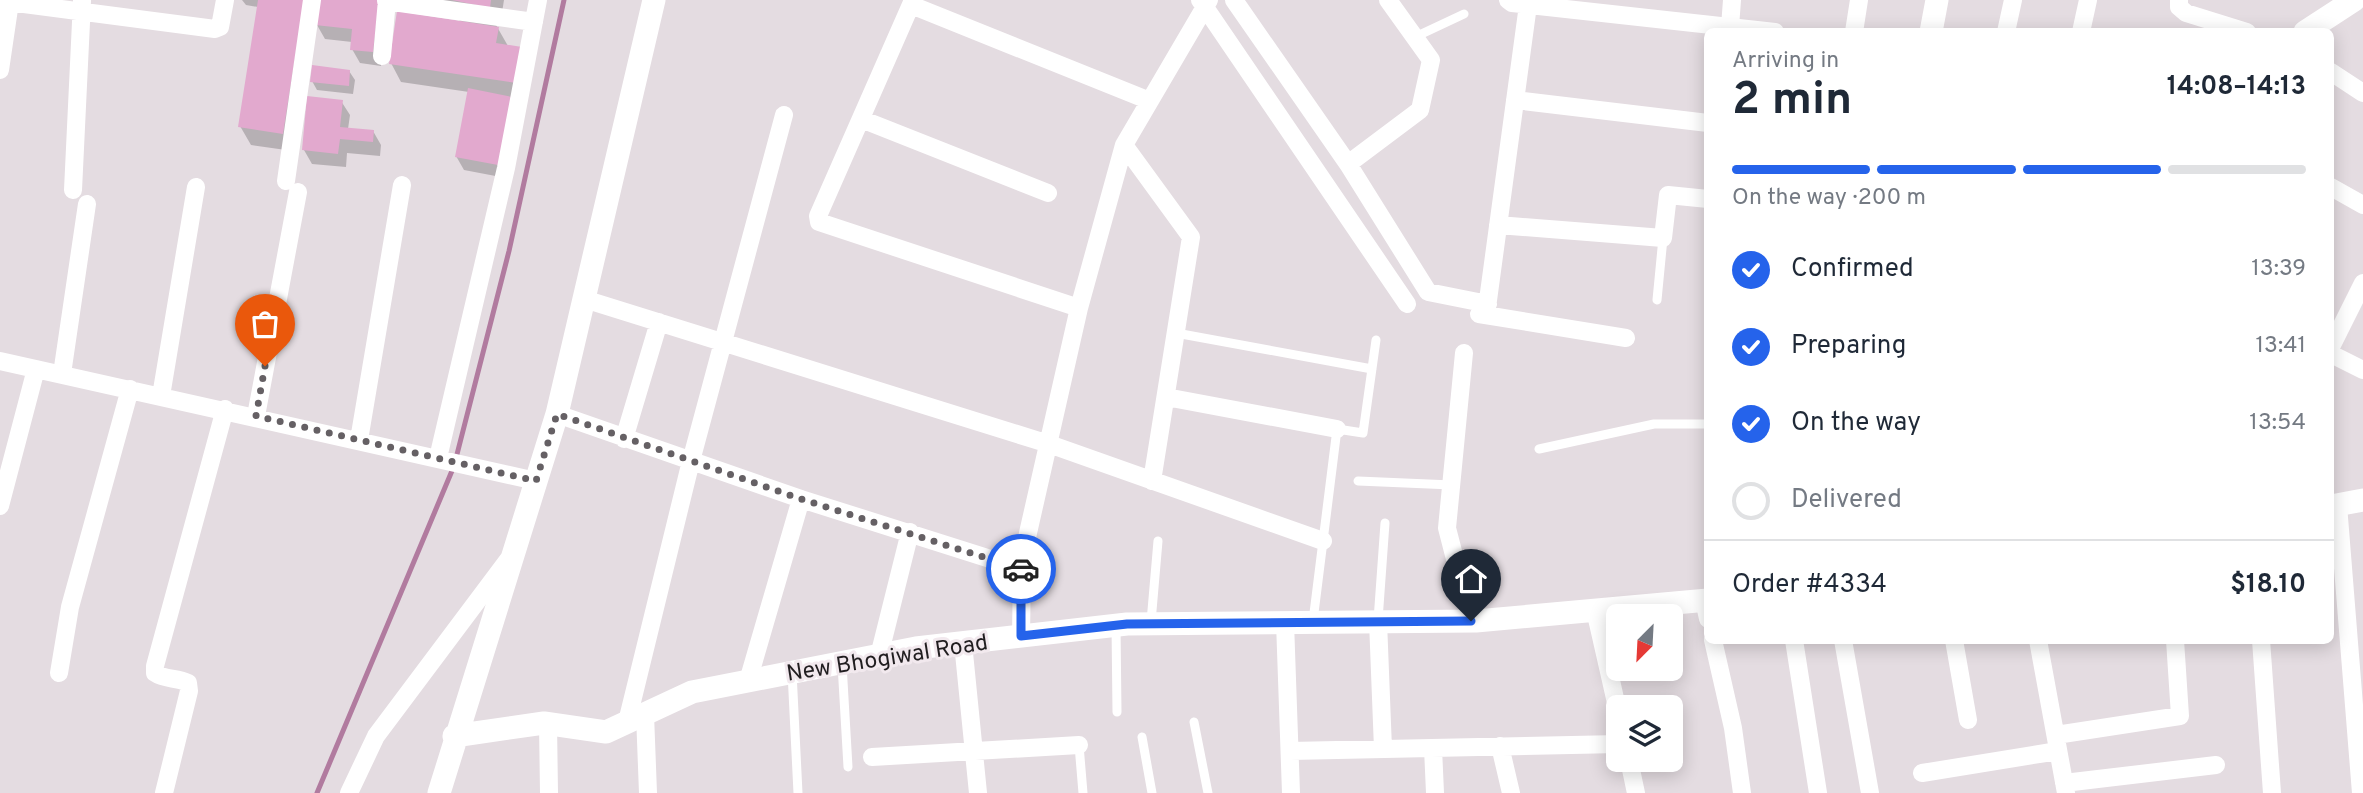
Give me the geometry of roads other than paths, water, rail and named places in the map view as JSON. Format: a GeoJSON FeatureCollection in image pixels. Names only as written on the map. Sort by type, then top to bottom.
{"type":"FeatureCollection","features":[{"type":"Feature","properties":{"kind":"street"},"geometry":{"type":"LineString","coordinates":[[0,70],[5,2],[144,9],[215,29],[220,27],[222,22],[225,0]]}},
{"type":"Feature","properties":{"kind":"street"},"geometry":{"type":"LineString","coordinates":[[256,416],[292,187],[312,0]]}},
{"type":"Feature","properties":{"kind":"street"},"geometry":{"type":"LineString","coordinates":[[449,461],[538,0]]}},
{"type":"Feature","properties":{"kind":"street"},"geometry":{"type":"LineString","coordinates":[[439,793],[454,736],[557,414],[653,0]]}},
{"type":"Feature","properties":{"kind":"street"},"geometry":{"type":"LineString","coordinates":[[1234,0],[1348,164],[1428,292],[1485,311],[1626,338]]}},
{"type":"Feature","properties":{"kind":"street"},"geometry":{"type":"LineString","coordinates":[[1348,164],[1420,110],[1431,60],[1388,0]]}},
{"type":"Feature","properties":{"kind":"street"},"geometry":{"type":"LineString","coordinates":[[1508,0],[1528,5],[1745,28]]}},
{"type":"Feature","properties":{"kind":"street"},"geometry":{"type":"LineString","coordinates":[[1730,26],[1732,0]]}},
{"type":"Feature","properties":{"kind":"street"},"geometry":{"type":"LineString","coordinates":[[1855,28],[1859,0]]}},
{"type":"Feature","properties":{"kind":"street"},"geometry":{"type":"LineString","coordinates":[[1932,28],[1937,0]]}},
{"type":"Feature","properties":{"kind":"street"},"geometry":{"type":"LineString","coordinates":[[2007,28],[2013,0]]}},
{"type":"Feature","properties":{"kind":"street"},"geometry":{"type":"LineString","coordinates":[[2082,28],[2088,0]]}},
{"type":"Feature","properties":{"kind":"street"},"geometry":{"type":"LineString","coordinates":[[2179,0],[2179,7],[2186,13],[2234,28]]}},
{"type":"Feature","properties":{"kind":"street"},"geometry":{"type":"LineString","coordinates":[[382,55],[386,1],[534,22]]}},
{"type":"Feature","properties":{"kind":"street"},"geometry":{"type":"LineString","coordinates":[[2311,28],[2351,1]]}},
{"type":"Feature","properties":{"kind":"street"},"geometry":{"type":"LineString","coordinates":[[1021,636],[1021,569],[1079,308],[1124,145],[1204,2],[1408,304]]}},
{"type":"Feature","properties":{"kind":"street"},"geometry":{"type":"LineString","coordinates":[[1079,308],[823,226],[818,216],[912,3],[1150,101]]}},
{"type":"Feature","properties":{"kind":"street"},"geometry":{"type":"LineString","coordinates":[[73,190],[81,5]]}},
{"type":"Feature","properties":{"kind":"street"},"geometry":{"type":"LineString","coordinates":[[1485,311],[1528,5]]}},
{"type":"Feature","properties":{"kind":"street"},"geometry":{"type":"LineString","coordinates":[[2334,74],[2363,93]]}},
{"type":"Feature","properties":{"kind":"street"},"geometry":{"type":"LineString","coordinates":[[1515,100],[1704,123]]}},
{"type":"Feature","properties":{"kind":"street"},"geometry":{"type":"LineString","coordinates":[[648,793],[636,718],[691,461],[785,115]]}},
{"type":"Feature","properties":{"kind":"street"},"geometry":{"type":"LineString","coordinates":[[861,119],[1048,193]]}},
{"type":"Feature","properties":{"kind":"street"},"geometry":{"type":"LineString","coordinates":[[1124,145],[1191,237],[1152,481]]}},
{"type":"Feature","properties":{"kind":"street"},"geometry":{"type":"LineString","coordinates":[[359,440],[402,185]]}},
{"type":"Feature","properties":{"kind":"street"},"geometry":{"type":"LineString","coordinates":[[161,396],[196,187]]}},
{"type":"Feature","properties":{"kind":"street"},"geometry":{"type":"LineString","coordinates":[[2334,189],[2363,205]]}},
{"type":"Feature","properties":{"kind":"street"},"geometry":{"type":"LineString","coordinates":[[1499,225],[1663,238],[1668,195],[1704,199]]}},
{"type":"Feature","properties":{"kind":"street"},"geometry":{"type":"LineString","coordinates":[[62,374],[87,204]]}},
{"type":"Feature","properties":{"kind":"street"},"geometry":{"type":"LineString","coordinates":[[2334,340],[2363,282]]}},
{"type":"Feature","properties":{"kind":"street"},"geometry":{"type":"LineString","coordinates":[[584,299],[1049,444],[1323,541]]}},
{"type":"Feature","properties":{"kind":"street"},"geometry":{"type":"LineString","coordinates":[[624,439],[659,322]]}},
{"type":"Feature","properties":{"kind":"street"},"geometry":{"type":"LineString","coordinates":[[1464,353],[1447,528],[1471,621]]}},
{"type":"Feature","properties":{"kind":"street"},"geometry":{"type":"LineString","coordinates":[[2334,356],[2363,370]]}},
{"type":"Feature","properties":{"kind":"street"},"geometry":{"type":"LineString","coordinates":[[0,361],[225,409],[536,481]]}},
{"type":"Feature","properties":{"kind":"street"},"geometry":{"type":"LineString","coordinates":[[0,506],[36,369]]}},
{"type":"Feature","properties":{"kind":"street"},"geometry":{"type":"LineString","coordinates":[[58,673],[70,607],[130,389]]}},
{"type":"Feature","properties":{"kind":"street"},"geometry":{"type":"LineString","coordinates":[[1166,397],[1337,429]]}},
{"type":"Feature","properties":{"kind":"street"},"geometry":{"type":"LineString","coordinates":[[164,793],[189,691],[188,683],[180,678],[161,677],[155,673],[155,666],[225,409]]}},
{"type":"Feature","properties":{"kind":"street"},"geometry":{"type":"LineString","coordinates":[[557,414],[801,499],[1021,569]]}},
{"type":"Feature","properties":{"kind":"street"},"geometry":{"type":"LineString","coordinates":[[748,681],[801,499]]}},
{"type":"Feature","properties":{"kind":"street"},"geometry":{"type":"LineString","coordinates":[[2361,793],[2354,576],[2334,505],[2363,500]]}},
{"type":"Feature","properties":{"kind":"street"},"geometry":{"type":"LineString","coordinates":[[879,656],[910,532]]}},
{"type":"Feature","properties":{"kind":"street"},"geometry":{"type":"LineString","coordinates":[[349,793],[376,736],[510,557]]}},
{"type":"Feature","properties":{"kind":"street","name":"New Bhogiwal Road"},"geometry":{"type":"LineString","coordinates":[[454,736],[548,723],[606,732],[692,692],[879,656],[963,643],[1116,626],[1313,621],[1471,621],[1595,610],[1704,606]]}},
{"type":"Feature","properties":{"kind":"street"},"geometry":{"type":"LineString","coordinates":[[1595,610],[1614,695]]}},
{"type":"Feature","properties":{"kind":"street"},"geometry":{"type":"LineString","coordinates":[[1378,621],[1382,749]]}},
{"type":"Feature","properties":{"kind":"street"},"geometry":{"type":"LineString","coordinates":[[1285,622],[1291,793]]}},
{"type":"Feature","properties":{"kind":"street"},"geometry":{"type":"LineString","coordinates":[[963,643],[978,793]]}},
{"type":"Feature","properties":{"kind":"street"},"geometry":{"type":"LineString","coordinates":[[1714,644],[1733,728],[1742,793]]}},
{"type":"Feature","properties":{"kind":"street"},"geometry":{"type":"LineString","coordinates":[[1795,644],[1818,793]]}},
{"type":"Feature","properties":{"kind":"street"},"geometry":{"type":"LineString","coordinates":[[1844,644],[1870,793]]}},
{"type":"Feature","properties":{"kind":"street"},"geometry":{"type":"LineString","coordinates":[[1956,644],[1968,720]]}},
{"type":"Feature","properties":{"kind":"street"},"geometry":{"type":"LineString","coordinates":[[2039,644],[2065,788],[2216,765]]}},
{"type":"Feature","properties":{"kind":"street"},"geometry":{"type":"LineString","coordinates":[[1923,773],[2180,716],[2175,644]]}},
{"type":"Feature","properties":{"kind":"street"},"geometry":{"type":"LineString","coordinates":[[2262,644],[2272,793]]}},
{"type":"Feature","properties":{"kind":"street"},"geometry":{"type":"LineString","coordinates":[[548,723],[549,793]]}},
{"type":"Feature","properties":{"kind":"street"},"geometry":{"type":"LineString","coordinates":[[1290,751],[1606,744]]}},
{"type":"Feature","properties":{"kind":"street"},"geometry":{"type":"LineString","coordinates":[[872,757],[1079,745]]}},
{"type":"Feature","properties":{"kind":"street"},"geometry":{"type":"LineString","coordinates":[[1500,746],[1511,793]]}},
{"type":"Feature","properties":{"kind":"street"},"geometry":{"type":"LineString","coordinates":[[1433,748],[1435,793]]}},
{"type":"Feature","properties":{"kind":"street"},"geometry":{"type":"LineString","coordinates":[[1632,772],[1636,793]]}},
{"type":"Feature","properties":{"kind":"lane"},"geometry":{"type":"LineString","coordinates":[[1415,37],[1464,14]]}},
{"type":"Feature","properties":{"kind":"lane"},"geometry":{"type":"LineString","coordinates":[[1657,300],[1663,238]]}},
{"type":"Feature","properties":{"kind":"lane"},"geometry":{"type":"LineString","coordinates":[[1176,333],[1372,369]]}},
{"type":"Feature","properties":{"kind":"lane"},"geometry":{"type":"LineString","coordinates":[[1313,621],[1337,429],[1363,433],[1376,340]]}},
{"type":"Feature","properties":{"kind":"lane"},"geometry":{"type":"LineString","coordinates":[[1539,449],[1654,424],[1704,424]]}},
{"type":"Feature","properties":{"kind":"lane"},"geometry":{"type":"LineString","coordinates":[[1358,481],[1452,485]]}},
{"type":"Feature","properties":{"kind":"lane"},"geometry":{"type":"LineString","coordinates":[[1378,621],[1385,523]]}},
{"type":"Feature","properties":{"kind":"lane"},"geometry":{"type":"LineString","coordinates":[[1151,624],[1158,541]]}},
{"type":"Feature","properties":{"kind":"lane"},"geometry":{"type":"LineString","coordinates":[[1116,626],[1117,712]]}},
{"type":"Feature","properties":{"kind":"lane"},"geometry":{"type":"LineString","coordinates":[[841,663],[848,767]]}},
{"type":"Feature","properties":{"kind":"lane"},"geometry":{"type":"LineString","coordinates":[[792,672],[798,793]]}},
{"type":"Feature","properties":{"kind":"lane"},"geometry":{"type":"LineString","coordinates":[[1194,722],[1208,793]]}},
{"type":"Feature","properties":{"kind":"lane"},"geometry":{"type":"LineString","coordinates":[[1142,737],[1152,793]]}},
{"type":"Feature","properties":{"kind":"lane"},"geometry":{"type":"LineString","coordinates":[[1079,745],[1083,793]]}},
{"type":"Feature","properties":{"kind":"waterway"},"geometry":{"type":"LineString","coordinates":[[317,793],[454,466],[509,251],[564,0]]}}]}
